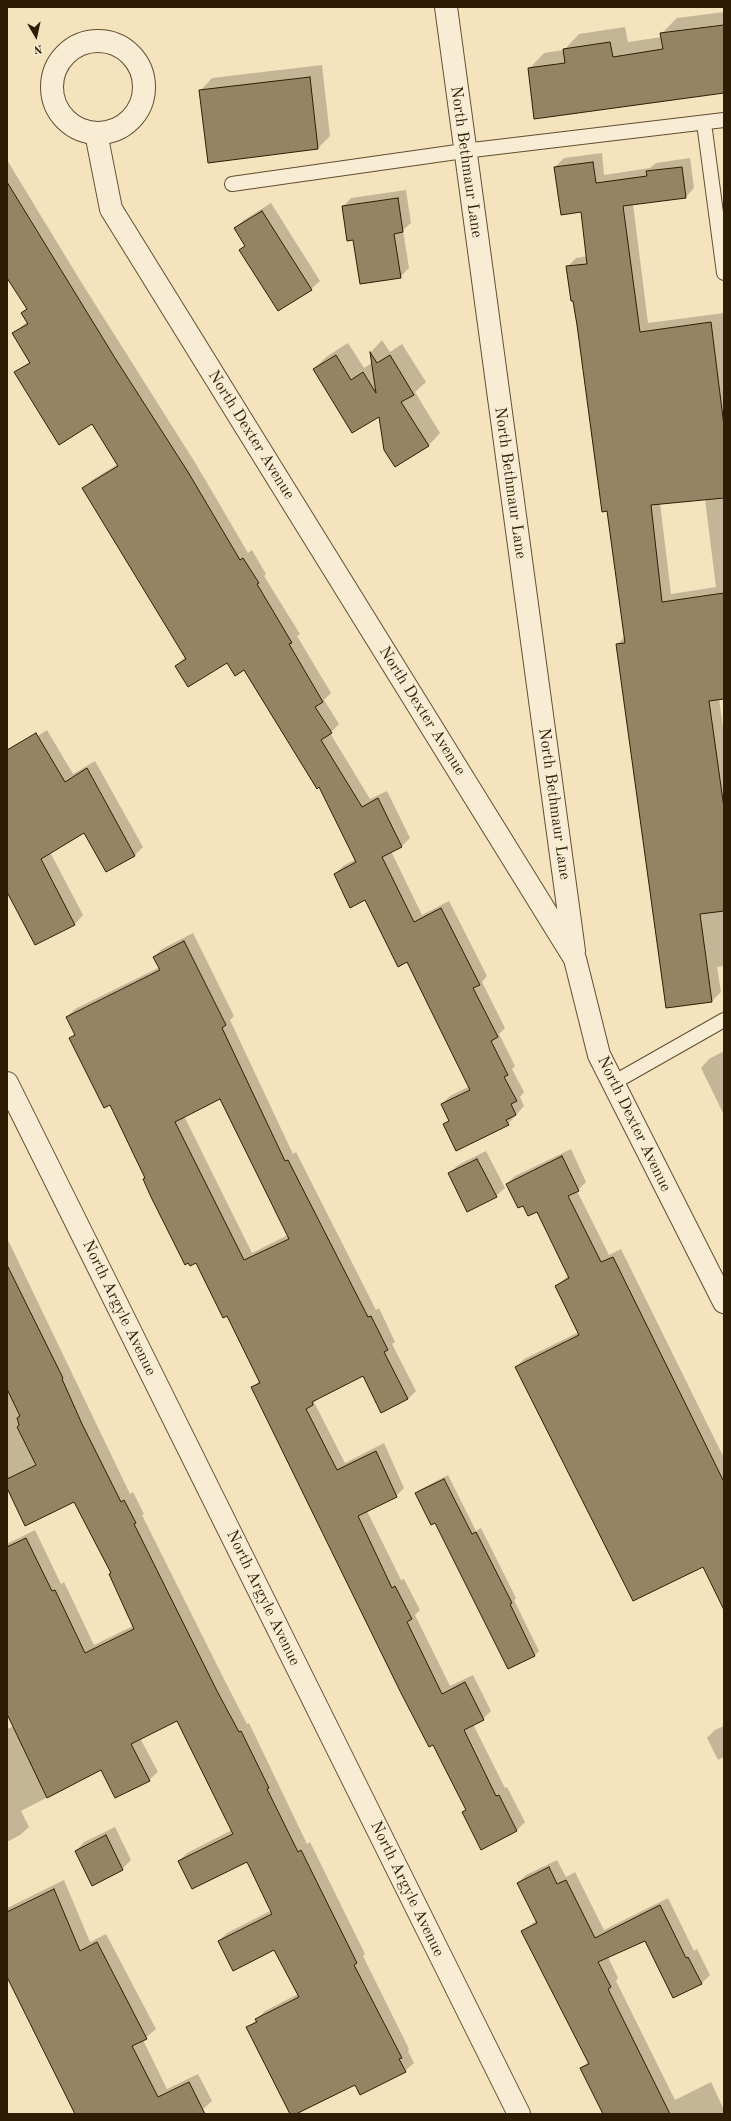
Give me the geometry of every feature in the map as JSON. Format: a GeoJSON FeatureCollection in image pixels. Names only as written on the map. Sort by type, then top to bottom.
{"type":"FeatureCollection","features":[{"type":"Feature","properties":{"kind":"street","name":"North Bethmaur Lane"},"geometry":{"type":"LineString","coordinates":[[446,7],[464,151],[575,959]]}},
{"type":"Feature","properties":{"kind":"street"},"geometry":{"type":"LineString","coordinates":[[105,41],[120,46],[136,60],[143,74],[145,87],[142,103],[134,117],[112,131],[96,132],[77,127],[64,118],[55,104],[52,92],[53,76],[60,61],[70,50],[85,42],[105,41]]}},
{"type":"Feature","properties":{"kind":"street","name":"North Dexter Avenue"},"geometry":{"type":"LineString","coordinates":[[96,132],[111,209],[575,959],[599,1055],[721,1291]]}},
{"type":"Feature","properties":{"kind":"street","name":"North Argyle Avenue"},"geometry":{"type":"LineString","coordinates":[[7,1083],[519,2114]]}},
{"type":"Feature","properties":{"kind":"lane"},"geometry":{"type":"LineString","coordinates":[[232,184],[464,151],[724,120]]}},
{"type":"Feature","properties":{"kind":"lane"},"geometry":{"type":"LineString","coordinates":[[704,123],[724,273]]}},
{"type":"Feature","properties":{"kind":"lane"},"geometry":{"type":"LineString","coordinates":[[613,1083],[724,1020]]}},
{"type":"Feature","properties":{"kind":"building"},"geometry":{"type":"Polygon","coordinates":[[[724,25],[724,93],[534,119],[528,68],[565,63],[563,49],[610,42],[613,57],[663,49],[660,33],[724,25]]]}},
{"type":"Feature","properties":{"kind":"building"},"geometry":{"type":"Polygon","coordinates":[[[310,77],[318,149],[208,163],[199,90],[310,77]]]}},
{"type":"Feature","properties":{"kind":"building"},"geometry":{"type":"Polygon","coordinates":[[[593,162],[596,183],[647,176],[646,171],[682,167],[686,198],[623,206],[640,332],[711,322],[724,426],[724,498],[651,505],[662,602],[724,593],[724,699],[709,701],[724,808],[724,911],[700,914],[712,1002],[666,1008],[616,644],[625,643],[607,511],[602,512],[577,325],[573,301],[571,301],[566,266],[587,264],[581,212],[561,215],[554,167],[593,162]]]}},
{"type":"Feature","properties":{"kind":"building"},"geometry":{"type":"Polygon","coordinates":[[[7,182],[115,358],[188,472],[240,560],[243,558],[259,583],[257,584],[292,643],[289,644],[323,702],[315,707],[332,733],[321,740],[362,807],[378,798],[402,847],[382,857],[414,922],[441,908],[480,985],[473,988],[498,1037],[491,1041],[508,1075],[504,1077],[517,1101],[511,1104],[516,1115],[506,1120],[509,1125],[456,1151],[443,1124],[449,1121],[441,1104],[470,1090],[407,962],[398,967],[365,900],[350,908],[334,874],[356,862],[319,787],[317,789],[244,670],[235,676],[227,663],[188,687],[175,666],[186,659],[82,488],[118,466],[92,424],[59,445],[14,372],[30,363],[12,333],[28,324],[21,313],[27,309],[7,278],[7,182]]]}},
{"type":"Feature","properties":{"kind":"building"},"geometry":{"type":"Polygon","coordinates":[[[398,198],[403,232],[394,234],[401,278],[360,284],[353,240],[347,241],[342,206],[398,198]]]}},
{"type":"Feature","properties":{"kind":"building"},"geometry":{"type":"Polygon","coordinates":[[[262,211],[312,290],[278,311],[239,250],[245,246],[234,228],[262,211]]]}},
{"type":"Feature","properties":{"kind":"building"},"geometry":{"type":"Polygon","coordinates":[[[370,352],[377,363],[390,355],[414,395],[401,402],[429,446],[395,467],[384,450],[379,417],[352,433],[313,369],[336,355],[351,380],[363,372],[376,393],[370,352]]]}},
{"type":"Feature","properties":{"kind":"building"},"geometry":{"type":"Polygon","coordinates":[[[36,733],[65,782],[87,768],[135,856],[106,872],[84,833],[41,859],[75,925],[35,945],[7,892],[7,750],[36,733]]]}},
{"type":"Feature","properties":{"kind":"building"},"geometry":{"type":"Polygon","coordinates":[[[184,941],[226,1025],[222,1028],[285,1161],[288,1160],[368,1317],[371,1316],[388,1350],[384,1352],[408,1399],[381,1413],[363,1376],[312,1402],[313,1405],[306,1409],[337,1470],[376,1451],[397,1497],[358,1516],[392,1588],[395,1586],[412,1619],[407,1622],[442,1694],[465,1682],[484,1720],[464,1730],[496,1796],[499,1795],[517,1831],[481,1850],[462,1812],[466,1810],[433,1745],[429,1747],[401,1693],[251,1387],[260,1383],[227,1316],[223,1318],[196,1263],[190,1266],[188,1263],[185,1265],[151,1197],[143,1179],[145,1178],[110,1105],[104,1108],[69,1038],[75,1035],[66,1017],[160,970],[153,957],[184,941]],[[220,1099],[175,1122],[244,1260],[289,1239],[220,1099]]]}},
{"type":"Feature","properties":{"kind":"building"},"geometry":{"type":"Polygon","coordinates":[[[562,1156],[579,1191],[568,1196],[601,1262],[613,1257],[724,1482],[724,1610],[703,1567],[633,1601],[515,1367],[579,1335],[555,1286],[569,1278],[537,1212],[528,1216],[523,1206],[518,1208],[506,1184],[562,1156]]]}},
{"type":"Feature","properties":{"kind":"building"},"geometry":{"type":"Polygon","coordinates":[[[477,1159],[497,1197],[467,1212],[448,1173],[477,1159]]]}},
{"type":"Feature","properties":{"kind":"building"},"geometry":{"type":"Polygon","coordinates":[[[7,1265],[63,1378],[62,1379],[82,1424],[121,1502],[124,1500],[136,1523],[134,1524],[217,1691],[239,1732],[241,1731],[298,1852],[301,1850],[357,1963],[354,1965],[402,2058],[399,2059],[406,2072],[360,2095],[355,2085],[296,2114],[290,2114],[246,2027],[257,2022],[255,2019],[299,1997],[274,1950],[233,1971],[218,1941],[272,1914],[247,1862],[192,1889],[178,1861],[233,1834],[177,1721],[131,1744],[150,1781],[115,1798],[101,1770],[47,1798],[7,1714],[7,1547],[26,1538],[52,1591],[55,1590],[85,1653],[134,1629],[109,1574],[111,1573],[74,1502],[25,1526],[7,1488],[7,1479],[36,1465],[17,1427],[19,1425],[17,1418],[20,1416],[7,1389],[7,1265]]]}},
{"type":"Feature","properties":{"kind":"building"},"geometry":{"type":"Polygon","coordinates":[[[444,1479],[472,1534],[476,1532],[512,1603],[510,1604],[535,1656],[508,1669],[435,1523],[431,1525],[415,1493],[444,1479]]]}},
{"type":"Feature","properties":{"kind":"building"},"geometry":{"type":"Polygon","coordinates":[[[106,1835],[123,1870],[92,1886],[75,1851],[106,1835]]]}},
{"type":"Feature","properties":{"kind":"building"},"geometry":{"type":"Polygon","coordinates":[[[549,1867],[557,1884],[566,1880],[595,1938],[660,1905],[686,1958],[688,1957],[702,1984],[673,1998],[645,1941],[598,1962],[611,1987],[608,1989],[670,2114],[603,2114],[580,2068],[589,2064],[521,1931],[537,1923],[517,1883],[549,1867]]]}},
{"type":"Feature","properties":{"kind":"building"},"geometry":{"type":"Polygon","coordinates":[[[54,1889],[80,1951],[97,1942],[147,2039],[132,2046],[158,2097],[189,2082],[205,2114],[75,2114],[7,1977],[7,1912],[54,1889]]]}}]}
